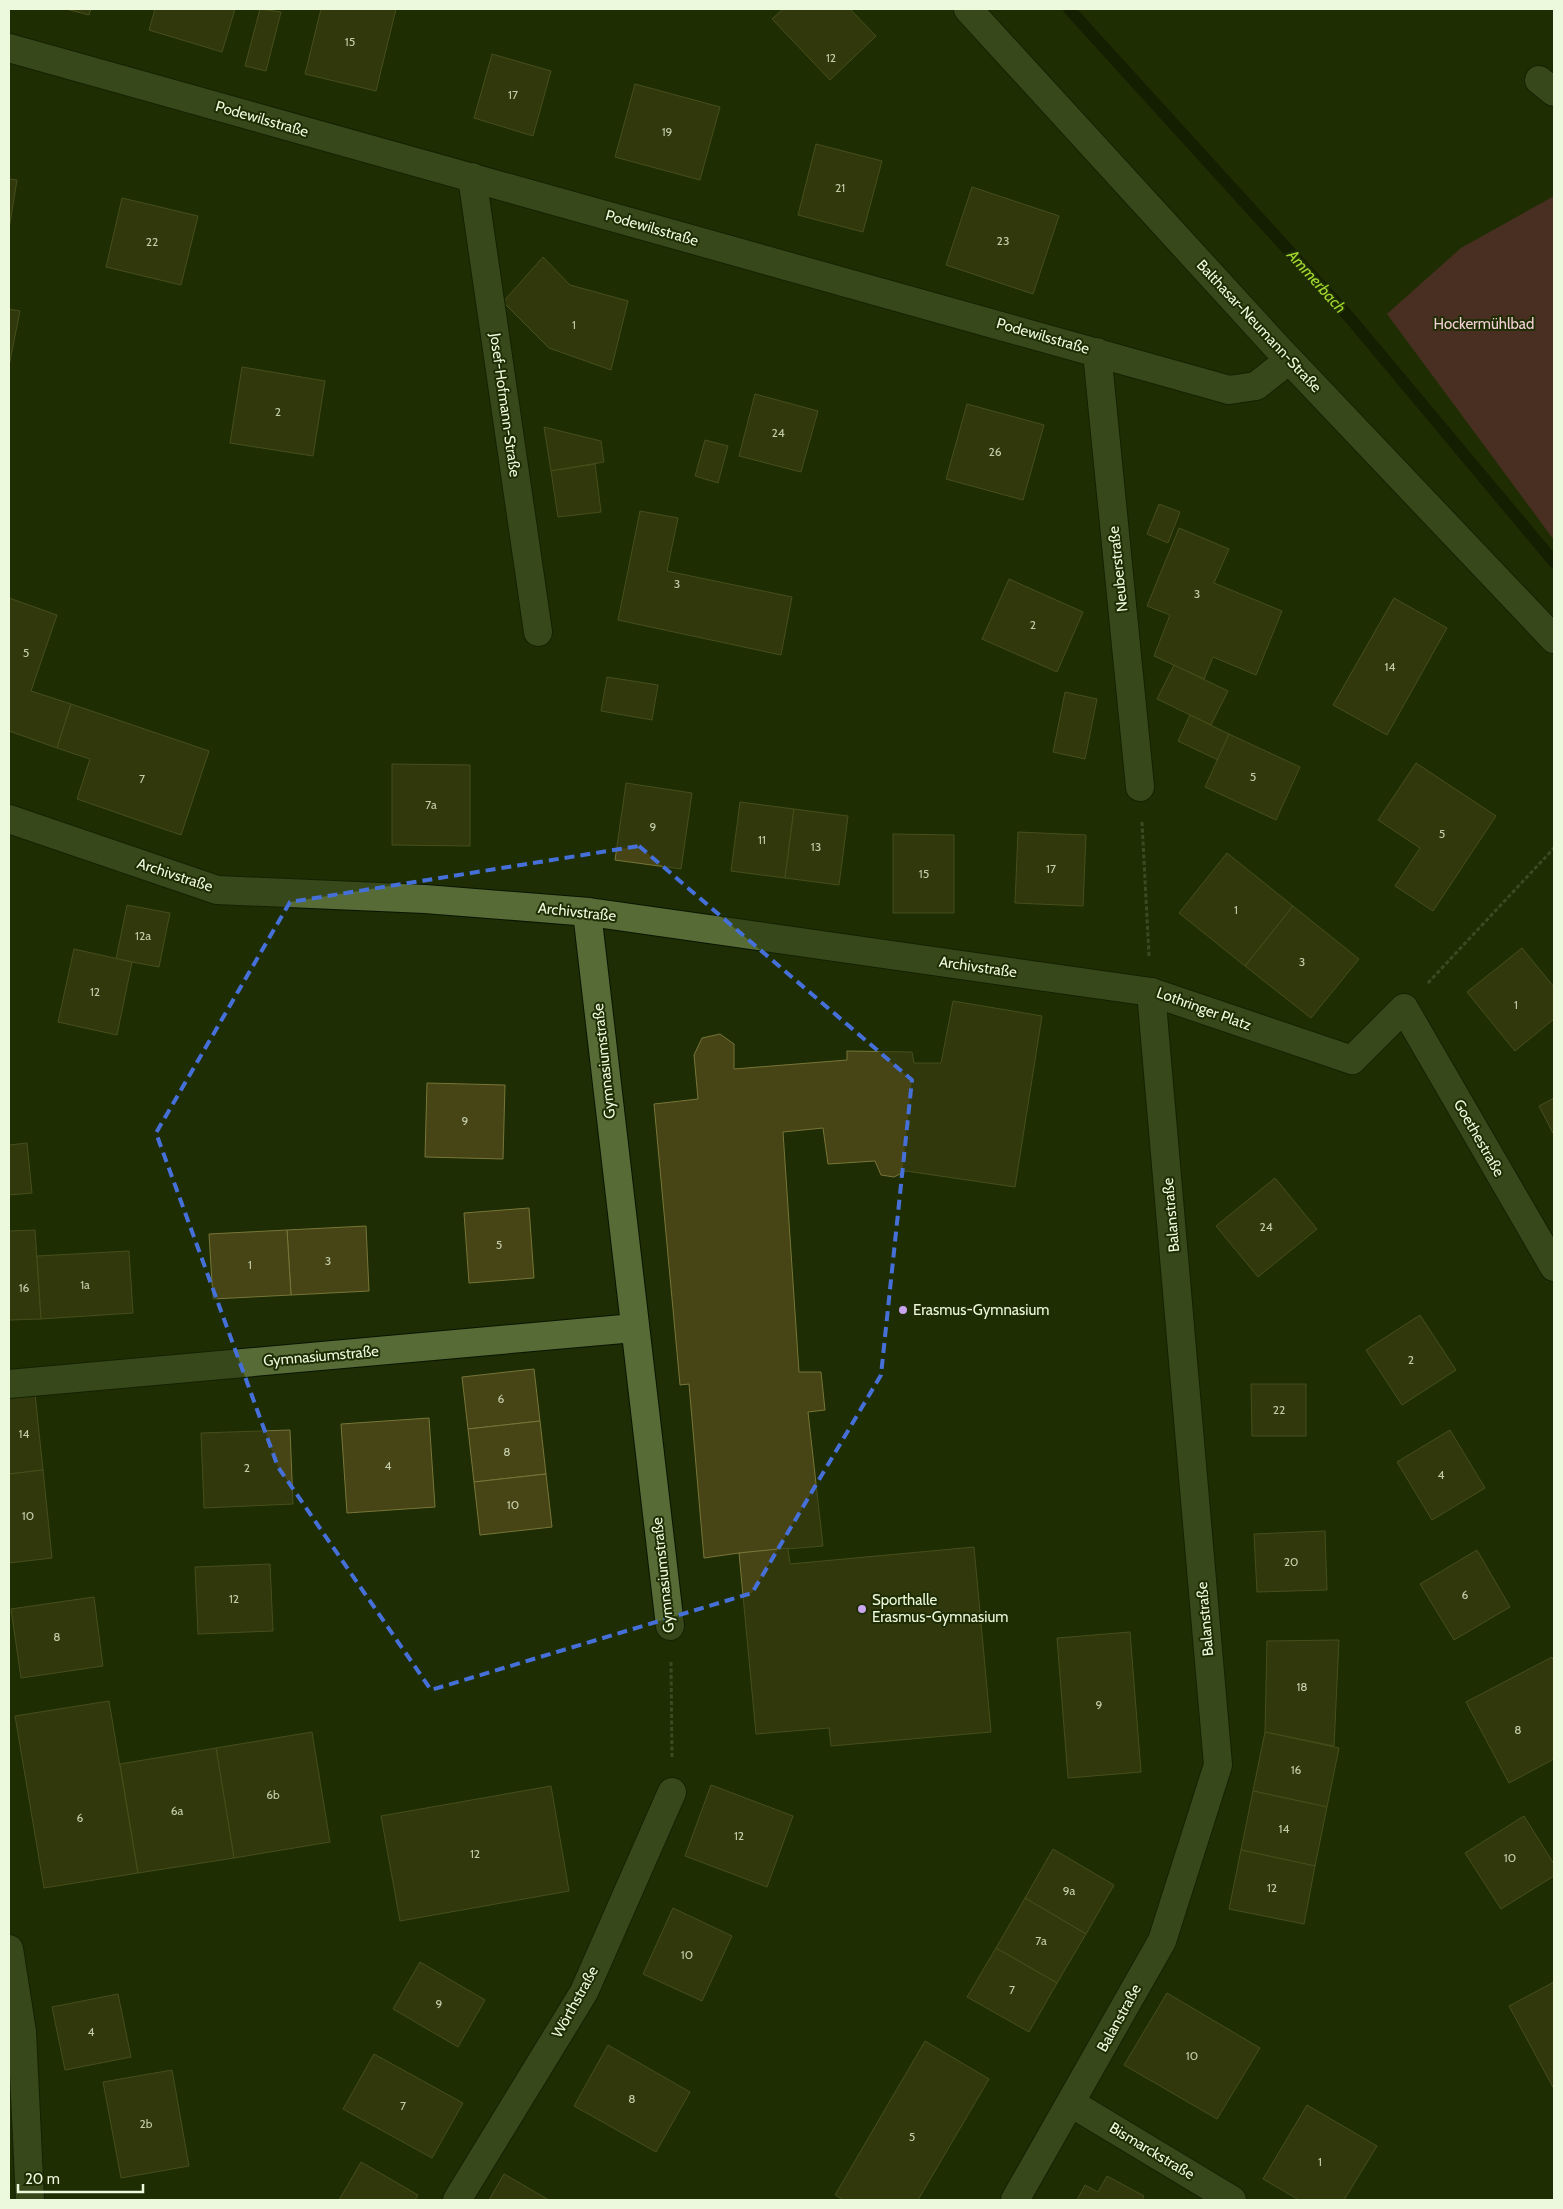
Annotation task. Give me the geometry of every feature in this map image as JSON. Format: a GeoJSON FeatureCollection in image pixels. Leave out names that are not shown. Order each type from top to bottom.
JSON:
{"type":"FeatureCollection","features":[{"type":"Feature","properties":{"kind":"street","name":"Balthasar-Neumann-Straße"},"geometry":{"type":"LineString","coordinates":[[968,9],[1289,360],[1554,639]]}},
{"type":"Feature","properties":{"kind":"street","name":"Podewilsstraße"},"geometry":{"type":"LineString","coordinates":[[9,48],[1230,390],[1256,386],[1289,360]]}},
{"type":"Feature","properties":{"kind":"street","name":"Josef-Hofmann-Straße"},"geometry":{"type":"LineString","coordinates":[[472,177],[538,632]]}},
{"type":"Feature","properties":{"kind":"street","name":"Neuberstraße"},"geometry":{"type":"LineString","coordinates":[[1097,352],[1140,787]]}},
{"type":"Feature","properties":{"kind":"street","name":"Archivstraße"},"geometry":{"type":"LineString","coordinates":[[9,818],[217,890],[425,899],[587,912],[1151,992]]}},
{"type":"Feature","properties":{"kind":"street","name":"Gymnasiumstraße"},"geometry":{"type":"LineString","coordinates":[[587,912],[670,1626]]}},
{"type":"Feature","properties":{"kind":"street","name":"Lothringer Platz"},"geometry":{"type":"LineString","coordinates":[[1151,992],[1352,1060],[1404,1008]]}},
{"type":"Feature","properties":{"kind":"street","name":"Balanstraße"},"geometry":{"type":"LineString","coordinates":[[1015,2200],[1162,1941],[1218,1765],[1151,992]]}},
{"type":"Feature","properties":{"kind":"street","name":"Goethestraße"},"geometry":{"type":"LineString","coordinates":[[1404,1008],[1554,1267]]}},
{"type":"Feature","properties":{"kind":"street","name":"Gymnasiumstraße"},"geometry":{"type":"LineString","coordinates":[[9,1384],[634,1328]]}},
{"type":"Feature","properties":{"kind":"street","name":"Wörthstraße"},"geometry":{"type":"LineString","coordinates":[[457,2200],[584,1992],[672,1792]]}},
{"type":"Feature","properties":{"kind":"street"},"geometry":{"type":"LineString","coordinates":[[9,1949],[22,2032],[30,2200]]}},
{"type":"Feature","properties":{"kind":"street","name":"Bismarckstraße"},"geometry":{"type":"LineString","coordinates":[[1071,2103],[1232,2200]]}},
{"type":"Feature","properties":{"kind":"path","name":"Lothringer Platz"},"geometry":{"type":"LineString","coordinates":[[1140,787],[1151,992]]}},
{"type":"Feature","properties":{"kind":"path"},"geometry":{"type":"LineString","coordinates":[[1404,1008],[1554,848]]}},
{"type":"Feature","properties":{"kind":"path","name":"Gymnasiumstraße"},"geometry":{"type":"LineString","coordinates":[[670,1626],[672,1792]]}},
{"type":"Feature","properties":{"kind":"highlighted area"},"geometry":{"type":"Polygon","coordinates":[[[639,846],[912,1080],[881,1375],[752,1593],[431,1690],[278,1467],[156,1133],[290,902],[639,846]]]}},
{"type":"Feature","properties":{"kind":"green space","name":"Hockermühlbad"},"geometry":{"type":"Polygon","coordinates":[[[1554,196],[1554,540],[1387,314],[1461,248],[1554,196]]]}},
{"type":"Feature","properties":{"kind":"building"},"geometry":{"type":"Polygon","coordinates":[[[66,9],[91,9],[89,15],[66,9]]]}},
{"type":"Feature","properties":{"kind":"building"},"geometry":{"type":"Polygon","coordinates":[[[155,9],[235,9],[222,52],[149,30],[155,9]]]}},
{"type":"Feature","properties":{"kind":"building"},"geometry":{"type":"Polygon","coordinates":[[[260,9],[281,12],[266,71],[245,66],[260,9]]]}},
{"type":"Feature","properties":{"kind":"building"},"geometry":{"type":"Polygon","coordinates":[[[321,9],[396,9],[376,91],[305,74],[321,9]]]}},
{"type":"Feature","properties":{"kind":"building"},"geometry":{"type":"Polygon","coordinates":[[[783,9],[850,9],[876,36],[830,80],[772,19],[783,9]]]}},
{"type":"Feature","properties":{"kind":"building"},"geometry":{"type":"Polygon","coordinates":[[[492,54],[551,71],[533,136],[474,118],[492,54]]]}},
{"type":"Feature","properties":{"kind":"building"},"geometry":{"type":"Polygon","coordinates":[[[635,84],[720,107],[700,180],[615,157],[635,84]]]}},
{"type":"Feature","properties":{"kind":"building"},"geometry":{"type":"Polygon","coordinates":[[[816,144],[882,161],[863,232],[798,215],[816,144]]]}},
{"type":"Feature","properties":{"kind":"building"},"geometry":{"type":"Polygon","coordinates":[[[9,179],[17,180],[9,229],[9,179]]]}},
{"type":"Feature","properties":{"kind":"building"},"geometry":{"type":"Polygon","coordinates":[[[972,187],[1059,216],[1033,294],[946,265],[972,187]]]}},
{"type":"Feature","properties":{"kind":"building"},"geometry":{"type":"Polygon","coordinates":[[[122,198],[198,216],[181,285],[106,267],[122,198]]]}},
{"type":"Feature","properties":{"kind":"building"},"geometry":{"type":"Polygon","coordinates":[[[543,257],[570,285],[628,301],[611,370],[549,348],[503,302],[543,257]]]}},
{"type":"Feature","properties":{"kind":"building"},"geometry":{"type":"Polygon","coordinates":[[[9,309],[20,311],[9,366],[9,309]]]}},
{"type":"Feature","properties":{"kind":"building"},"geometry":{"type":"Polygon","coordinates":[[[242,367],[325,381],[313,456],[230,443],[242,367]]]}},
{"type":"Feature","properties":{"kind":"building"},"geometry":{"type":"Polygon","coordinates":[[[755,394],[818,411],[801,472],[739,456],[755,394]]]}},
{"type":"Feature","properties":{"kind":"building"},"geometry":{"type":"Polygon","coordinates":[[[967,404],[1044,425],[1023,500],[946,479],[967,404]]]}},
{"type":"Feature","properties":{"kind":"building"},"geometry":{"type":"Polygon","coordinates":[[[544,427],[601,441],[604,462],[551,471],[544,427]]]}},
{"type":"Feature","properties":{"kind":"building"},"geometry":{"type":"Polygon","coordinates":[[[705,440],[728,446],[718,483],[695,476],[705,440]]]}},
{"type":"Feature","properties":{"kind":"building"},"geometry":{"type":"Polygon","coordinates":[[[595,464],[601,512],[558,517],[551,471],[595,464]]]}},
{"type":"Feature","properties":{"kind":"building"},"geometry":{"type":"Polygon","coordinates":[[[1159,504],[1180,512],[1168,543],[1147,534],[1159,504]]]}},
{"type":"Feature","properties":{"kind":"building"},"geometry":{"type":"Polygon","coordinates":[[[640,511],[678,518],[667,571],[792,597],[781,655],[618,620],[640,511]]]}},
{"type":"Feature","properties":{"kind":"building"},"geometry":{"type":"Polygon","coordinates":[[[1179,528],[1229,549],[1214,583],[1282,611],[1256,675],[1213,657],[1204,679],[1154,656],[1170,615],[1147,606],[1179,528]]]}},
{"type":"Feature","properties":{"kind":"building"},"geometry":{"type":"Polygon","coordinates":[[[1009,579],[1083,612],[1057,672],[982,639],[1009,579]]]}},
{"type":"Feature","properties":{"kind":"building"},"geometry":{"type":"Polygon","coordinates":[[[9,598],[57,615],[31,691],[71,704],[57,748],[9,731],[9,598]]]}},
{"type":"Feature","properties":{"kind":"building"},"geometry":{"type":"Polygon","coordinates":[[[1394,598],[1447,628],[1387,735],[1333,705],[1394,598]]]}},
{"type":"Feature","properties":{"kind":"building"},"geometry":{"type":"Polygon","coordinates":[[[1174,665],[1228,691],[1211,725],[1157,699],[1174,665]]]}},
{"type":"Feature","properties":{"kind":"building"},"geometry":{"type":"Polygon","coordinates":[[[607,677],[658,685],[652,720],[601,711],[607,677]]]}},
{"type":"Feature","properties":{"kind":"building"},"geometry":{"type":"Polygon","coordinates":[[[1065,692],[1097,699],[1085,759],[1053,752],[1065,692]]]}},
{"type":"Feature","properties":{"kind":"building"},"geometry":{"type":"Polygon","coordinates":[[[71,704],[209,751],[181,835],[77,799],[90,759],[57,748],[71,704]]]}},
{"type":"Feature","properties":{"kind":"building"},"geometry":{"type":"Polygon","coordinates":[[[1190,715],[1229,734],[1218,760],[1178,741],[1190,715]]]}},
{"type":"Feature","properties":{"kind":"building"},"geometry":{"type":"Polygon","coordinates":[[[1229,734],[1300,767],[1276,820],[1205,787],[1229,734]]]}},
{"type":"Feature","properties":{"kind":"building"},"geometry":{"type":"Polygon","coordinates":[[[1416,763],[1496,816],[1433,911],[1395,886],[1420,848],[1378,820],[1416,763]]]}},
{"type":"Feature","properties":{"kind":"building"},"geometry":{"type":"Polygon","coordinates":[[[392,764],[470,765],[470,846],[392,845],[392,764]]]}},
{"type":"Feature","properties":{"kind":"building"},"geometry":{"type":"Polygon","coordinates":[[[626,783],[692,793],[681,869],[615,860],[626,783]]]}},
{"type":"Feature","properties":{"kind":"building"},"geometry":{"type":"Polygon","coordinates":[[[740,802],[794,809],[785,878],[731,871],[740,802]]]}},
{"type":"Feature","properties":{"kind":"building"},"geometry":{"type":"Polygon","coordinates":[[[794,809],[848,816],[839,885],[785,878],[794,809]]]}},
{"type":"Feature","properties":{"kind":"building"},"geometry":{"type":"Polygon","coordinates":[[[1018,832],[1086,835],[1083,906],[1015,903],[1018,832]]]}},
{"type":"Feature","properties":{"kind":"building"},"geometry":{"type":"Polygon","coordinates":[[[893,834],[954,835],[954,913],[893,913],[893,834]]]}},
{"type":"Feature","properties":{"kind":"building"},"geometry":{"type":"Polygon","coordinates":[[[1227,853],[1293,906],[1245,966],[1179,913],[1227,853]]]}},
{"type":"Feature","properties":{"kind":"building"},"geometry":{"type":"Polygon","coordinates":[[[127,905],[170,913],[159,967],[116,959],[127,905]]]}},
{"type":"Feature","properties":{"kind":"building"},"geometry":{"type":"Polygon","coordinates":[[[1293,906],[1359,959],[1311,1018],[1245,966],[1293,906]]]}},
{"type":"Feature","properties":{"kind":"building"},"geometry":{"type":"Polygon","coordinates":[[[1522,948],[1554,987],[1554,1019],[1515,1051],[1467,992],[1522,948]]]}},
{"type":"Feature","properties":{"kind":"building"},"geometry":{"type":"Polygon","coordinates":[[[74,949],[132,962],[117,1035],[58,1022],[74,949]]]}},
{"type":"Feature","properties":{"kind":"building"},"geometry":{"type":"Polygon","coordinates":[[[953,1001],[1042,1016],[1015,1187],[906,1171],[894,1177],[881,1175],[875,1161],[828,1164],[823,1128],[783,1132],[799,1372],[821,1372],[825,1410],[808,1412],[823,1546],[704,1558],[689,1384],[680,1385],[654,1104],[698,1099],[694,1055],[702,1038],[720,1034],[734,1044],[734,1069],[847,1060],[847,1051],[912,1052],[914,1063],[941,1063],[953,1001]]]}},
{"type":"Feature","properties":{"kind":"building"},"geometry":{"type":"Polygon","coordinates":[[[427,1083],[505,1085],[503,1159],[425,1157],[427,1083]]]}},
{"type":"Feature","properties":{"kind":"building"},"geometry":{"type":"Polygon","coordinates":[[[1554,1098],[1554,1135],[1539,1106],[1554,1098]]]}},
{"type":"Feature","properties":{"kind":"building"},"geometry":{"type":"Polygon","coordinates":[[[27,1143],[32,1193],[9,1195],[9,1145],[27,1143]]]}},
{"type":"Feature","properties":{"kind":"building"},"geometry":{"type":"Polygon","coordinates":[[[1275,1178],[1317,1229],[1258,1277],[1216,1226],[1275,1178]]]}},
{"type":"Feature","properties":{"kind":"building"},"geometry":{"type":"Polygon","coordinates":[[[529,1208],[534,1278],[469,1283],[464,1213],[529,1208]]]}},
{"type":"Feature","properties":{"kind":"building"},"geometry":{"type":"Polygon","coordinates":[[[366,1226],[369,1291],[291,1295],[287,1230],[366,1226]]]}},
{"type":"Feature","properties":{"kind":"building"},"geometry":{"type":"Polygon","coordinates":[[[35,1230],[41,1319],[9,1320],[9,1231],[35,1230]]]}},
{"type":"Feature","properties":{"kind":"building"},"geometry":{"type":"Polygon","coordinates":[[[287,1230],[291,1295],[213,1299],[209,1234],[287,1230]]]}},
{"type":"Feature","properties":{"kind":"building"},"geometry":{"type":"Polygon","coordinates":[[[129,1251],[133,1313],[41,1319],[37,1256],[129,1251]]]}},
{"type":"Feature","properties":{"kind":"building"},"geometry":{"type":"Polygon","coordinates":[[[1420,1315],[1456,1370],[1402,1405],[1366,1350],[1420,1315]]]}},
{"type":"Feature","properties":{"kind":"building"},"geometry":{"type":"Polygon","coordinates":[[[534,1369],[540,1421],[468,1429],[462,1377],[534,1369]]]}},
{"type":"Feature","properties":{"kind":"building"},"geometry":{"type":"Polygon","coordinates":[[[1251,1384],[1306,1384],[1306,1436],[1252,1436],[1251,1384]]]}},
{"type":"Feature","properties":{"kind":"building"},"geometry":{"type":"Polygon","coordinates":[[[35,1394],[43,1470],[9,1474],[9,1397],[35,1394]]]}},
{"type":"Feature","properties":{"kind":"building"},"geometry":{"type":"Polygon","coordinates":[[[429,1418],[435,1507],[347,1513],[341,1424],[429,1418]]]}},
{"type":"Feature","properties":{"kind":"building"},"geometry":{"type":"Polygon","coordinates":[[[540,1421],[546,1474],[474,1482],[468,1429],[540,1421]]]}},
{"type":"Feature","properties":{"kind":"building"},"geometry":{"type":"Polygon","coordinates":[[[290,1430],[293,1504],[204,1508],[201,1433],[290,1430]]]}},
{"type":"Feature","properties":{"kind":"building"},"geometry":{"type":"Polygon","coordinates":[[[1450,1430],[1485,1488],[1432,1520],[1397,1462],[1450,1430]]]}},
{"type":"Feature","properties":{"kind":"building"},"geometry":{"type":"Polygon","coordinates":[[[43,1470],[52,1558],[9,1563],[9,1474],[43,1470]]]}},
{"type":"Feature","properties":{"kind":"building"},"geometry":{"type":"Polygon","coordinates":[[[546,1474],[552,1527],[480,1535],[474,1482],[546,1474]]]}},
{"type":"Feature","properties":{"kind":"building"},"geometry":{"type":"Polygon","coordinates":[[[1325,1531],[1327,1590],[1257,1592],[1254,1534],[1325,1531]]]}},
{"type":"Feature","properties":{"kind":"building","name":"Sporthalle Erasmus-Gymnasium"},"geometry":{"type":"Polygon","coordinates":[[[974,1547],[991,1732],[831,1746],[829,1728],[756,1734],[739,1553],[788,1548],[790,1564],[974,1547]]]}},
{"type":"Feature","properties":{"kind":"building"},"geometry":{"type":"Polygon","coordinates":[[[1477,1550],[1510,1607],[1454,1640],[1420,1584],[1477,1550]]]}},
{"type":"Feature","properties":{"kind":"building"},"geometry":{"type":"Polygon","coordinates":[[[270,1564],[273,1631],[198,1634],[195,1567],[270,1564]]]}},
{"type":"Feature","properties":{"kind":"building"},"geometry":{"type":"Polygon","coordinates":[[[94,1597],[103,1666],[21,1678],[11,1609],[94,1597]]]}},
{"type":"Feature","properties":{"kind":"building"},"geometry":{"type":"Polygon","coordinates":[[[1130,1632],[1141,1772],[1068,1778],[1057,1638],[1130,1632]]]}},
{"type":"Feature","properties":{"kind":"building"},"geometry":{"type":"Polygon","coordinates":[[[1339,1640],[1334,1746],[1265,1732],[1267,1641],[1339,1640]]]}},
{"type":"Feature","properties":{"kind":"building"},"geometry":{"type":"Polygon","coordinates":[[[1552,1657],[1554,1662],[1554,1759],[1509,1783],[1466,1702],[1552,1657]]]}},
{"type":"Feature","properties":{"kind":"building"},"geometry":{"type":"Polygon","coordinates":[[[109,1701],[138,1873],[44,1888],[15,1716],[109,1701]]]}},
{"type":"Feature","properties":{"kind":"building"},"geometry":{"type":"Polygon","coordinates":[[[312,1732],[330,1842],[234,1858],[216,1748],[312,1732]]]}},
{"type":"Feature","properties":{"kind":"building"},"geometry":{"type":"Polygon","coordinates":[[[1265,1732],[1339,1748],[1327,1807],[1253,1791],[1265,1732]]]}},
{"type":"Feature","properties":{"kind":"building"},"geometry":{"type":"Polygon","coordinates":[[[216,1748],[234,1858],[138,1873],[120,1764],[216,1748]]]}},
{"type":"Feature","properties":{"kind":"building"},"geometry":{"type":"Polygon","coordinates":[[[711,1785],[793,1816],[767,1887],[685,1856],[711,1785]]]}},
{"type":"Feature","properties":{"kind":"building"},"geometry":{"type":"Polygon","coordinates":[[[551,1786],[569,1891],[400,1921],[381,1816],[551,1786]]]}},
{"type":"Feature","properties":{"kind":"building"},"geometry":{"type":"Polygon","coordinates":[[[1253,1791],[1327,1807],[1315,1866],[1241,1850],[1253,1791]]]}},
{"type":"Feature","properties":{"kind":"building"},"geometry":{"type":"Polygon","coordinates":[[[1524,1816],[1554,1864],[1554,1876],[1501,1909],[1465,1853],[1524,1816]]]}},
{"type":"Feature","properties":{"kind":"building"},"geometry":{"type":"Polygon","coordinates":[[[1053,1849],[1114,1885],[1086,1934],[1025,1898],[1053,1849]]]}},
{"type":"Feature","properties":{"kind":"building"},"geometry":{"type":"Polygon","coordinates":[[[1241,1850],[1315,1866],[1304,1924],[1229,1909],[1241,1850]]]}},
{"type":"Feature","properties":{"kind":"building"},"geometry":{"type":"Polygon","coordinates":[[[1025,1898],[1086,1934],[1057,1983],[996,1948],[1025,1898]]]}},
{"type":"Feature","properties":{"kind":"building"},"geometry":{"type":"Polygon","coordinates":[[[673,1908],[732,1936],[702,2001],[643,1974],[673,1908]]]}},
{"type":"Feature","properties":{"kind":"building"},"geometry":{"type":"Polygon","coordinates":[[[996,1948],[1057,1983],[1029,2032],[967,1997],[996,1948]]]}},
{"type":"Feature","properties":{"kind":"building"},"geometry":{"type":"Polygon","coordinates":[[[420,1962],[485,2000],[458,2047],[393,2009],[420,1962]]]}},
{"type":"Feature","properties":{"kind":"building"},"geometry":{"type":"Polygon","coordinates":[[[1554,1982],[1554,2089],[1509,2006],[1554,1982]]]}},
{"type":"Feature","properties":{"kind":"building"},"geometry":{"type":"Polygon","coordinates":[[[1167,1993],[1260,2048],[1217,2119],[1124,2065],[1167,1993]]]}},
{"type":"Feature","properties":{"kind":"building"},"geometry":{"type":"Polygon","coordinates":[[[118,1994],[131,2057],[65,2070],[52,2007],[118,1994]]]}},
{"type":"Feature","properties":{"kind":"building"},"geometry":{"type":"Polygon","coordinates":[[[925,2041],[989,2079],[918,2200],[844,2200],[835,2195],[925,2041]]]}},
{"type":"Feature","properties":{"kind":"building"},"geometry":{"type":"Polygon","coordinates":[[[608,2045],[690,2092],[656,2152],[574,2106],[608,2045]]]}},
{"type":"Feature","properties":{"kind":"building"},"geometry":{"type":"Polygon","coordinates":[[[374,2054],[463,2103],[432,2158],[343,2109],[374,2054]]]}},
{"type":"Feature","properties":{"kind":"building"},"geometry":{"type":"Polygon","coordinates":[[[172,2070],[189,2166],[121,2178],[103,2082],[172,2070]]]}},
{"type":"Feature","properties":{"kind":"building"},"geometry":{"type":"Polygon","coordinates":[[[1307,2105],[1377,2146],[1344,2200],[1299,2200],[1263,2179],[1307,2105]]]}},
{"type":"Feature","properties":{"kind":"building"},"geometry":{"type":"Polygon","coordinates":[[[361,2162],[418,2195],[415,2200],[339,2200],[361,2162]]]}},
{"type":"Feature","properties":{"kind":"building"},"geometry":{"type":"Polygon","coordinates":[[[504,2174],[549,2200],[489,2200],[504,2174]]]}},
{"type":"Feature","properties":{"kind":"building"},"geometry":{"type":"Polygon","coordinates":[[[1107,2176],[1144,2196],[1142,2200],[1077,2200],[1085,2185],[1098,2192],[1107,2176]]]}},
{"type":"Feature","properties":{"kind":"waterway","name":"Ammerbach"},"geometry":{"type":"LineString","coordinates":[[1069,9],[1350,318],[1554,562]]}},
{"type":"Feature","properties":{"kind":"place","name":"Erasmus-Gymnasium"},"geometry":{"type":"Point","coordinates":[903,1310]}},
{"type":"Feature","properties":{"kind":"place","name":"Sporthalle Erasmus-Gymnasium"},"geometry":{"type":"Point","coordinates":[862,1609]}}]}
